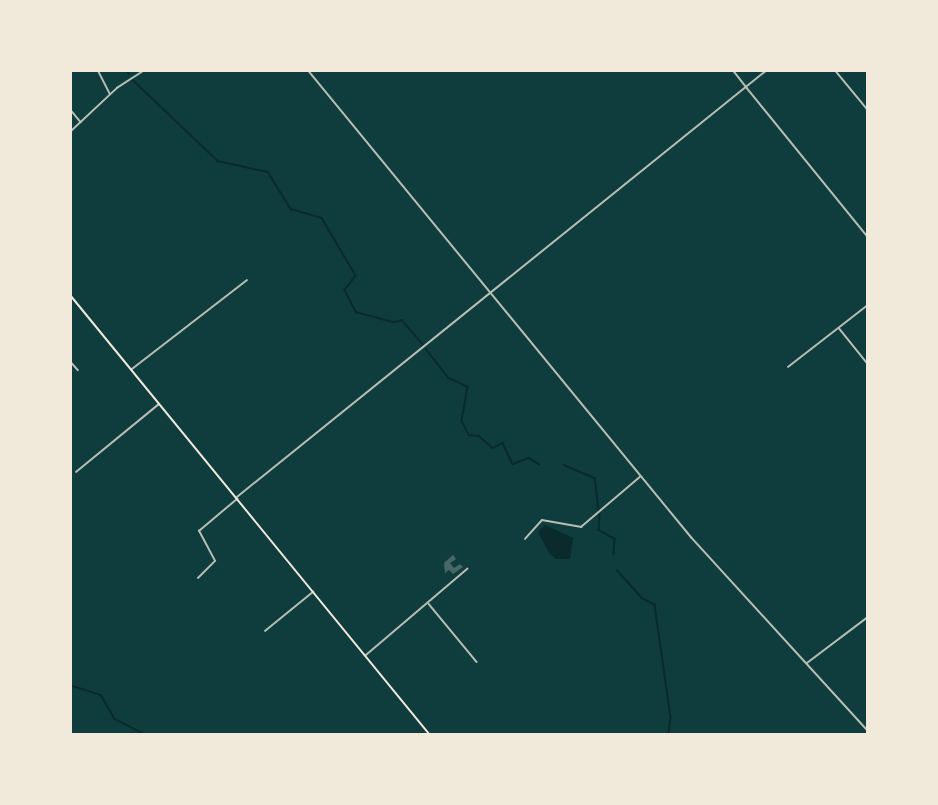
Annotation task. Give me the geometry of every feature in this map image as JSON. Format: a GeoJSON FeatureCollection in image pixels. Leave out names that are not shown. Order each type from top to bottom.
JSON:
{"type":"FeatureCollection","features":[{"type":"Feature","properties":{"kind":"main road"},"geometry":{"type":"LineString","coordinates":[[70,295],[429,735]]}},
{"type":"Feature","properties":{"kind":"street"},"geometry":{"type":"LineString","coordinates":[[98,70],[110,95]]}},
{"type":"Feature","properties":{"kind":"street"},"geometry":{"type":"LineString","coordinates":[[70,132],[110,95],[145,70],[154,70]]}},
{"type":"Feature","properties":{"kind":"street"},"geometry":{"type":"LineString","coordinates":[[308,70],[641,476],[867,731]]}},
{"type":"Feature","properties":{"kind":"street"},"geometry":{"type":"LineString","coordinates":[[733,70],[867,237]]}},
{"type":"Feature","properties":{"kind":"street"},"geometry":{"type":"LineString","coordinates":[[198,578],[215,561],[200,537],[201,528],[767,70]]}},
{"type":"Feature","properties":{"kind":"street"},"geometry":{"type":"LineString","coordinates":[[835,70],[867,110]]}},
{"type":"Feature","properties":{"kind":"street"},"geometry":{"type":"LineString","coordinates":[[70,110],[81,122]]}},
{"type":"Feature","properties":{"kind":"street"},"geometry":{"type":"LineString","coordinates":[[132,370],[246,280]]}},
{"type":"Feature","properties":{"kind":"street"},"geometry":{"type":"LineString","coordinates":[[788,367],[867,305]]}},
{"type":"Feature","properties":{"kind":"street"},"geometry":{"type":"LineString","coordinates":[[839,327],[867,364]]}},
{"type":"Feature","properties":{"kind":"street"},"geometry":{"type":"LineString","coordinates":[[70,360],[78,370]]}},
{"type":"Feature","properties":{"kind":"street"},"geometry":{"type":"LineString","coordinates":[[76,472],[159,404]]}},
{"type":"Feature","properties":{"kind":"street"},"geometry":{"type":"LineString","coordinates":[[525,538],[542,520],[581,527],[641,476]]}},
{"type":"Feature","properties":{"kind":"street"},"geometry":{"type":"LineString","coordinates":[[365,656],[467,569]]}},
{"type":"Feature","properties":{"kind":"street"},"geometry":{"type":"LineString","coordinates":[[265,631],[313,592]]}},
{"type":"Feature","properties":{"kind":"street"},"geometry":{"type":"LineString","coordinates":[[428,603],[477,662]]}},
{"type":"Feature","properties":{"kind":"street"},"geometry":{"type":"LineString","coordinates":[[807,664],[867,617]]}},
{"type":"Feature","properties":{"kind":"water"},"geometry":{"type":"Polygon","coordinates":[[[545,525],[573,538],[570,559],[556,559],[549,553],[538,532],[545,525]]]}},
{"type":"Feature","properties":{"kind":"building"},"geometry":{"type":"Polygon","coordinates":[[[453,555],[456,559],[450,563],[454,568],[460,564],[463,567],[453,574],[449,570],[445,573],[444,563],[453,555]]]}},
{"type":"Feature","properties":{"kind":"waterway"},"geometry":{"type":"LineString","coordinates":[[127,70],[129,74]]}},
{"type":"Feature","properties":{"kind":"waterway"},"geometry":{"type":"LineString","coordinates":[[133,80],[218,161],[268,172],[291,209],[322,218],[356,276],[345,290],[356,312],[394,322],[402,320],[423,344]]}},
{"type":"Feature","properties":{"kind":"waterway"},"geometry":{"type":"LineString","coordinates":[[426,349],[449,378],[468,387],[462,421],[469,435],[479,436],[493,448],[503,443],[513,464],[529,458],[539,464]]}},
{"type":"Feature","properties":{"kind":"waterway"},"geometry":{"type":"LineString","coordinates":[[564,465],[595,478],[599,510]]}},
{"type":"Feature","properties":{"kind":"waterway"},"geometry":{"type":"LineString","coordinates":[[600,513],[599,530],[615,539],[614,554]]}},
{"type":"Feature","properties":{"kind":"waterway"},"geometry":{"type":"LineString","coordinates":[[617,570],[642,598],[655,605],[671,717],[669,734]]}},
{"type":"Feature","properties":{"kind":"waterway"},"geometry":{"type":"LineString","coordinates":[[70,685],[101,695],[115,719],[145,734]]}}]}
